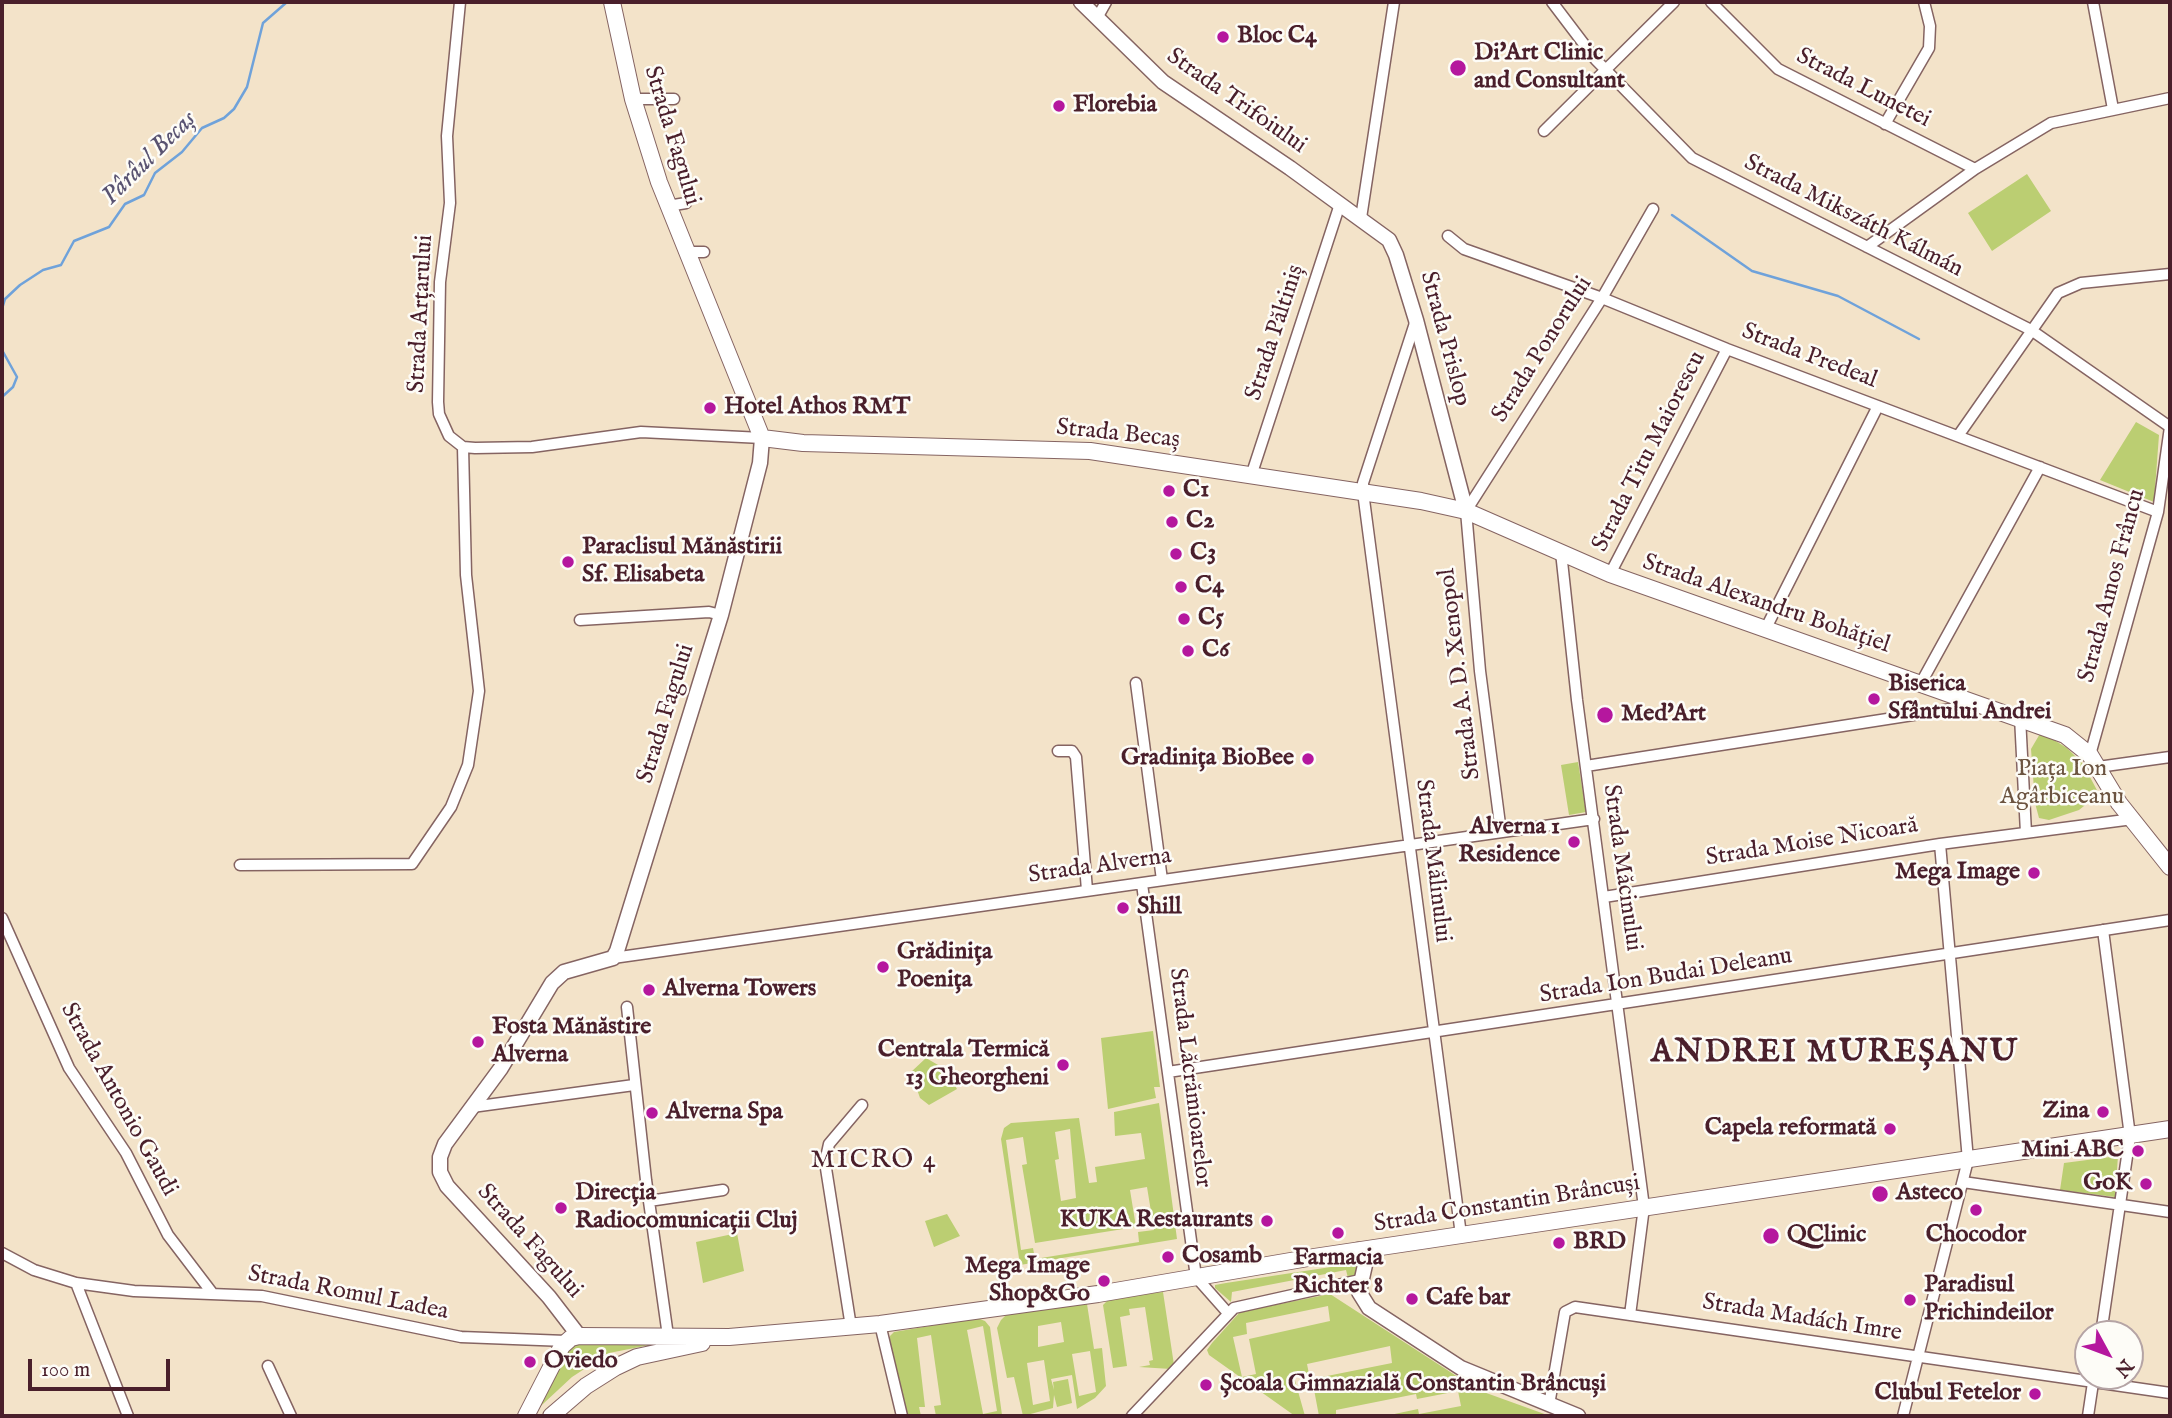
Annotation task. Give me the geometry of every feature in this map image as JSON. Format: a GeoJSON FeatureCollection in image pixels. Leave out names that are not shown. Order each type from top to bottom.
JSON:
{"type":"FeatureCollection","features":[{"type":"Feature","properties":{"kind":"main road","name":"Strada Fagului"},"geometry":{"type":"LineString","coordinates":[[612,2],[632,99],[668,206],[761,438]]}},
{"type":"Feature","properties":{"kind":"main road","name":"Strada Becaș"},"geometry":{"type":"LineString","coordinates":[[761,438],[803,443],[1090,451],[1363,492],[1466,511]]}},
{"type":"Feature","properties":{"kind":"main road","name":"Strada Alexandru Bohățiel"},"geometry":{"type":"LineString","coordinates":[[1466,511],[1610,574],[2065,735],[2094,761]]}},
{"type":"Feature","properties":{"kind":"main road"},"geometry":{"type":"LineString","coordinates":[[2094,761],[2110,790],[2170,867]]}},
{"type":"Feature","properties":{"kind":"main road","name":"Strada Constantin Brâncuși"},"geometry":{"type":"LineString","coordinates":[[573,1338],[729,1337],[880,1324],[2170,1129]]}},
{"type":"Feature","properties":{"kind":"main road"},"geometry":{"type":"LineString","coordinates":[[551,1416],[586,1386],[637,1357],[729,1337]]}},
{"type":"Feature","properties":{"kind":"main road"},"geometry":{"type":"LineString","coordinates":[[526,1416],[573,1338]]}},
{"type":"Feature","properties":{"kind":"street","name":"Strada Arțarului"},"geometry":{"type":"LineString","coordinates":[[460,2],[447,136],[450,203],[440,282],[438,402],[443,426],[449,436],[463,447]]}},
{"type":"Feature","properties":{"kind":"street","name":"Strada Trifoiului"},"geometry":{"type":"LineString","coordinates":[[1081,2],[1170,88],[1340,204]]}},
{"type":"Feature","properties":{"kind":"street"},"geometry":{"type":"LineString","coordinates":[[1097,18],[1106,2]]}},
{"type":"Feature","properties":{"kind":"street"},"geometry":{"type":"LineString","coordinates":[[1361,218],[1394,2]]}},
{"type":"Feature","properties":{"kind":"street","name":"Strada Mikszáth Kálmán"},"geometry":{"type":"LineString","coordinates":[[1552,2],[1577,37],[1606,70],[1692,158],[2031,330],[2170,427]]}},
{"type":"Feature","properties":{"kind":"street"},"geometry":{"type":"LineString","coordinates":[[1544,131],[1674,2]]}},
{"type":"Feature","properties":{"kind":"street","name":"Strada Lunetei"},"geometry":{"type":"LineString","coordinates":[[1711,2],[1778,69],[1975,169]]}},
{"type":"Feature","properties":{"kind":"street"},"geometry":{"type":"LineString","coordinates":[[1885,124],[1929,48],[1930,26],[1924,2]]}},
{"type":"Feature","properties":{"kind":"street"},"geometry":{"type":"LineString","coordinates":[[2093,2],[2113,109]]}},
{"type":"Feature","properties":{"kind":"street"},"geometry":{"type":"LineString","coordinates":[[1867,247],[1975,169],[2051,122],[2170,98]]}},
{"type":"Feature","properties":{"kind":"street"},"geometry":{"type":"LineString","coordinates":[[632,99],[674,99]]}},
{"type":"Feature","properties":{"kind":"street"},"geometry":{"type":"LineString","coordinates":[[668,206],[686,203]]}},
{"type":"Feature","properties":{"kind":"street","name":"Strada Prislop"},"geometry":{"type":"LineString","coordinates":[[1340,204],[1393,246],[1416,320],[1466,511]]}},
{"type":"Feature","properties":{"kind":"street","name":"Strada Păltiniș"},"geometry":{"type":"LineString","coordinates":[[1251,476],[1340,204]]}},
{"type":"Feature","properties":{"kind":"street","name":"Strada Ponorului"},"geometry":{"type":"LineString","coordinates":[[1466,511],[1602,298],[1653,209]]}},
{"type":"Feature","properties":{"kind":"street","name":"Strada Predeal"},"geometry":{"type":"LineString","coordinates":[[1448,236],[1464,249],[1602,298],[1727,349],[2158,512]]}},
{"type":"Feature","properties":{"kind":"street"},"geometry":{"type":"LineString","coordinates":[[685,253],[705,252]]}},
{"type":"Feature","properties":{"kind":"street"},"geometry":{"type":"LineString","coordinates":[[1958,436],[2050,302],[2067,288],[2081,283],[2170,274]]}},
{"type":"Feature","properties":{"kind":"street"},"geometry":{"type":"LineString","coordinates":[[1363,492],[1363,483],[1416,320]]}},
{"type":"Feature","properties":{"kind":"street","name":"Strada Titu Maiorescu"},"geometry":{"type":"LineString","coordinates":[[1610,574],[1727,349]]}},
{"type":"Feature","properties":{"kind":"street"},"geometry":{"type":"LineString","coordinates":[[1765,630],[1878,406]]}},
{"type":"Feature","properties":{"kind":"street","name":"Strada Amos Frâncu"},"geometry":{"type":"LineString","coordinates":[[2094,761],[2158,512],[2170,427]]}},
{"type":"Feature","properties":{"kind":"street"},"geometry":{"type":"LineString","coordinates":[[240,865],[412,864],[451,807],[468,765],[479,691],[466,575],[463,447],[532,447],[641,432],[761,438]]}},
{"type":"Feature","properties":{"kind":"street","name":"Strada Fagului"},"geometry":{"type":"LineString","coordinates":[[573,1338],[549,1297],[442,1176],[439,1162],[442,1150],[558,976],[613,958],[617,951],[721,615],[760,463],[761,438]]}},
{"type":"Feature","properties":{"kind":"street"},"geometry":{"type":"LineString","coordinates":[[1921,683],[2039,467]]}},
{"type":"Feature","properties":{"kind":"street","name":"Strada Mălinului"},"geometry":{"type":"LineString","coordinates":[[1363,492],[1461,1235]]}},
{"type":"Feature","properties":{"kind":"street","name":"Strada A. D. Xenopol"},"geometry":{"type":"LineString","coordinates":[[1466,511],[1480,671],[1501,832]]}},
{"type":"Feature","properties":{"kind":"street","name":"Strada Măcinului"},"geometry":{"type":"LineString","coordinates":[[1561,552],[1586,766],[1644,1207],[1630,1315]]}},
{"type":"Feature","properties":{"kind":"street"},"geometry":{"type":"LineString","coordinates":[[580,620],[709,612],[721,615]]}},
{"type":"Feature","properties":{"kind":"street"},"geometry":{"type":"LineString","coordinates":[[1136,683],[1162,880]]}},
{"type":"Feature","properties":{"kind":"street"},"geometry":{"type":"LineString","coordinates":[[1586,766],[1984,705]]}},
{"type":"Feature","properties":{"kind":"street"},"geometry":{"type":"LineString","coordinates":[[2020,718],[2026,833],[2133,819]]}},
{"type":"Feature","properties":{"kind":"street"},"geometry":{"type":"LineString","coordinates":[[1058,751],[1072,751],[1076,757],[1087,890]]}},
{"type":"Feature","properties":{"kind":"street"},"geometry":{"type":"LineString","coordinates":[[2094,761],[2170,757]]}},
{"type":"Feature","properties":{"kind":"street","name":"Strada Alverna"},"geometry":{"type":"LineString","coordinates":[[613,958],[1594,819]]}},
{"type":"Feature","properties":{"kind":"street","name":"Strada Moise Nicoară"},"geometry":{"type":"LineString","coordinates":[[1604,897],[2026,833]]}},
{"type":"Feature","properties":{"kind":"street"},"geometry":{"type":"LineString","coordinates":[[1903,1416],[1968,1160],[1940,844]]}},
{"type":"Feature","properties":{"kind":"street","name":"Strada Lăcrămioarelor"},"geometry":{"type":"LineString","coordinates":[[1142,884],[1196,1277]]}},
{"type":"Feature","properties":{"kind":"street","name":"Strada Antonio Gaudi"},"geometry":{"type":"LineString","coordinates":[[2,918],[69,1068],[126,1153],[168,1235],[213,1294]]}},
{"type":"Feature","properties":{"kind":"street","name":"Strada Ion Budai Deleanu"},"geometry":{"type":"LineString","coordinates":[[1168,1072],[1618,1006],[2170,920]]}},
{"type":"Feature","properties":{"kind":"street"},"geometry":{"type":"LineString","coordinates":[[2103,930],[2130,1136],[2103,1320]]}},
{"type":"Feature","properties":{"kind":"street"},"geometry":{"type":"LineString","coordinates":[[627,1007],[634,1086],[668,1336]]}},
{"type":"Feature","properties":{"kind":"street"},"geometry":{"type":"LineString","coordinates":[[472,1107],[634,1086]]}},
{"type":"Feature","properties":{"kind":"street"},"geometry":{"type":"LineString","coordinates":[[851,1327],[825,1162],[829,1144],[862,1105]]}},
{"type":"Feature","properties":{"kind":"street"},"geometry":{"type":"LineString","coordinates":[[1963,1182],[2170,1212]]}},
{"type":"Feature","properties":{"kind":"street"},"geometry":{"type":"LineString","coordinates":[[649,1201],[723,1190]]}},
{"type":"Feature","properties":{"kind":"street"},"geometry":{"type":"LineString","coordinates":[[1132,1416],[1227,1312],[1243,1304],[1360,1280],[1381,1247]]}},
{"type":"Feature","properties":{"kind":"street"},"geometry":{"type":"LineString","coordinates":[[1358,1251],[1365,1258],[1360,1280],[1360,1297],[1366,1305],[1401,1331],[1461,1368],[1578,1416]]}},
{"type":"Feature","properties":{"kind":"street","name":"Strada Romul Ladea"},"geometry":{"type":"LineString","coordinates":[[2,1253],[34,1270],[76,1283],[134,1292],[213,1294],[301,1302],[471,1339],[573,1338]]}},
{"type":"Feature","properties":{"kind":"street"},"geometry":{"type":"LineString","coordinates":[[1196,1277],[1227,1312]]}},
{"type":"Feature","properties":{"kind":"street"},"geometry":{"type":"LineString","coordinates":[[76,1283],[128,1416]]}},
{"type":"Feature","properties":{"kind":"street","name":"Strada Madách Imre"},"geometry":{"type":"LineString","coordinates":[[1549,1405],[1566,1310],[1575,1307],[1917,1358],[2074,1377]]}},
{"type":"Feature","properties":{"kind":"street"},"geometry":{"type":"LineString","coordinates":[[880,1324],[902,1416]]}},
{"type":"Feature","properties":{"kind":"street"},"geometry":{"type":"LineString","coordinates":[[268,1366],[291,1416]]}},
{"type":"Feature","properties":{"kind":"street","name":"Strada Madách Imre"},"geometry":{"type":"LineString","coordinates":[[2144,1388],[2170,1393]]}},
{"type":"Feature","properties":{"kind":"street"},"geometry":{"type":"LineString","coordinates":[[2088,1416],[2092,1390]]}},
{"type":"Feature","properties":{"kind":"green space"},"geometry":{"type":"Polygon","coordinates":[[[2027,174],[2051,211],[1992,251],[1968,213],[2027,174]]]}},
{"type":"Feature","properties":{"kind":"green space"},"geometry":{"type":"Polygon","coordinates":[[[2136,422],[2159,435],[2154,502],[2100,480],[2136,422]]]}},
{"type":"Feature","properties":{"kind":"green space","name":"Piața Ion Agârbiceanu"},"geometry":{"type":"Polygon","coordinates":[[[2041,732],[2067,748],[2083,764],[2099,794],[2079,810],[2049,820],[2039,818],[2035,803],[2031,749],[2041,732]]]}},
{"type":"Feature","properties":{"kind":"green space"},"geometry":{"type":"Polygon","coordinates":[[[1578,762],[1586,812],[1569,815],[1561,765],[1578,762]]]}},
{"type":"Feature","properties":{"kind":"green space"},"geometry":{"type":"Polygon","coordinates":[[[1153,1031],[1160,1087],[1154,1087],[1156,1098],[1108,1109],[1101,1038],[1153,1031]]]}},
{"type":"Feature","properties":{"kind":"green space"},"geometry":{"type":"Polygon","coordinates":[[[926,1058],[945,1069],[957,1089],[929,1105],[920,1098],[911,1072],[926,1058]]]}},
{"type":"Feature","properties":{"kind":"green space"},"geometry":{"type":"Polygon","coordinates":[[[1159,1103],[1177,1239],[1020,1265],[1001,1139],[1004,1128],[1011,1123],[1079,1118],[1089,1183],[1097,1182],[1095,1167],[1145,1159],[1141,1133],[1115,1136],[1114,1112],[1159,1103]],[[1070,1129],[1055,1132],[1059,1159],[1055,1160],[1061,1201],[1076,1198],[1070,1129]],[[1023,1137],[1006,1140],[1021,1250],[1033,1248],[1035,1259],[1139,1242],[1138,1232],[1154,1230],[1147,1187],[1130,1190],[1136,1227],[1035,1243],[1022,1165],[1027,1164],[1023,1137]]]}},
{"type":"Feature","properties":{"kind":"green space"},"geometry":{"type":"Polygon","coordinates":[[[2118,1156],[2115,1197],[2060,1190],[2064,1163],[2118,1156]]]}},
{"type":"Feature","properties":{"kind":"green space"},"geometry":{"type":"Polygon","coordinates":[[[947,1214],[960,1236],[934,1247],[925,1221],[947,1214]]]}},
{"type":"Feature","properties":{"kind":"green space"},"geometry":{"type":"Polygon","coordinates":[[[737,1233],[744,1271],[703,1283],[696,1242],[737,1233]]]}},
{"type":"Feature","properties":{"kind":"green space"},"geometry":{"type":"Polygon","coordinates":[[[1357,1263],[1356,1274],[1348,1278],[1346,1270],[1232,1292],[1231,1302],[1215,1288],[1215,1285],[1226,1283],[1357,1263]]]}},
{"type":"Feature","properties":{"kind":"green space"},"geometry":{"type":"Polygon","coordinates":[[[1163,1292],[1174,1365],[1171,1369],[1139,1367],[1150,1365],[1149,1361],[1153,1360],[1145,1307],[1129,1309],[1130,1315],[1120,1317],[1127,1366],[1113,1368],[1103,1305],[1110,1298],[1163,1292]]]}},
{"type":"Feature","properties":{"kind":"green space"},"geometry":{"type":"Polygon","coordinates":[[[1330,1294],[1478,1390],[1550,1416],[1385,1416],[1418,1409],[1419,1414],[1461,1406],[1458,1391],[1417,1399],[1416,1394],[1336,1410],[1336,1416],[1319,1416],[1312,1379],[1392,1363],[1390,1346],[1307,1364],[1309,1374],[1294,1377],[1305,1416],[1295,1416],[1209,1355],[1207,1350],[1212,1343],[1240,1312],[1330,1294]],[[1328,1306],[1246,1323],[1247,1334],[1233,1337],[1242,1377],[1256,1374],[1249,1339],[1330,1321],[1328,1306]]]}},
{"type":"Feature","properties":{"kind":"green space"},"geometry":{"type":"Polygon","coordinates":[[[1083,1302],[1087,1304],[1094,1349],[1102,1348],[1106,1386],[1095,1398],[1077,1409],[1072,1375],[1051,1379],[1054,1390],[1053,1382],[1068,1379],[1072,1403],[1057,1407],[1054,1395],[1053,1408],[1023,1416],[1014,1377],[1007,1378],[997,1328],[1006,1315],[1083,1302]],[[1061,1322],[1038,1326],[1038,1347],[1064,1342],[1061,1322]],[[1090,1351],[1072,1354],[1079,1396],[1096,1392],[1090,1351]],[[1044,1360],[1027,1363],[1033,1405],[1050,1401],[1044,1360]]]}},
{"type":"Feature","properties":{"kind":"green space"},"geometry":{"type":"Polygon","coordinates":[[[977,1318],[985,1321],[990,1327],[1002,1415],[936,1416],[934,1406],[941,1405],[931,1335],[917,1338],[925,1407],[919,1407],[921,1416],[906,1416],[888,1343],[894,1332],[977,1318]],[[983,1326],[967,1330],[983,1414],[997,1411],[983,1326]]]}},
{"type":"Feature","properties":{"kind":"green space"},"geometry":{"type":"Polygon","coordinates":[[[670,1341],[609,1353],[572,1377],[530,1416],[561,1357],[574,1344],[670,1341]]]}},
{"type":"Feature","properties":{"kind":"waterway","name":"Pârâul Becaș"},"geometry":{"type":"LineString","coordinates":[[2,309],[5,299],[20,285],[43,270],[61,265],[74,241],[109,227],[125,204],[144,195],[155,173],[182,152],[202,128],[224,118],[234,109],[247,87],[263,23],[287,2]]}},
{"type":"Feature","properties":{"kind":"waterway"},"geometry":{"type":"LineString","coordinates":[[1672,215],[1752,271],[1838,296],[1919,339]]}},
{"type":"Feature","properties":{"kind":"waterway","name":"Pârâul Becaș"},"geometry":{"type":"LineString","coordinates":[[2,350],[17,377],[13,387],[2,397]]}},
{"type":"Feature","properties":{"kind":"place","name":"Bloc C4"},"geometry":{"type":"Point","coordinates":[1223,37]}},
{"type":"Feature","properties":{"kind":"place","name":"Di'Art Clinic and Consultant"},"geometry":{"type":"Point","coordinates":[1458,68]}},
{"type":"Feature","properties":{"kind":"place","name":"Florebia"},"geometry":{"type":"Point","coordinates":[1059,106]}},
{"type":"Feature","properties":{"kind":"place","name":"Hotel Athos RMT"},"geometry":{"type":"Point","coordinates":[710,408]}},
{"type":"Feature","properties":{"kind":"place","name":"C1"},"geometry":{"type":"Point","coordinates":[1169,491]}},
{"type":"Feature","properties":{"kind":"place","name":"C2"},"geometry":{"type":"Point","coordinates":[1172,522]}},
{"type":"Feature","properties":{"kind":"place","name":"C3"},"geometry":{"type":"Point","coordinates":[1176,554]}},
{"type":"Feature","properties":{"kind":"place","name":"Paraclisul Mănăstirii Sf. Elisabeta"},"geometry":{"type":"Point","coordinates":[568,562]}},
{"type":"Feature","properties":{"kind":"place","name":"C4"},"geometry":{"type":"Point","coordinates":[1181,587]}},
{"type":"Feature","properties":{"kind":"place","name":"C5"},"geometry":{"type":"Point","coordinates":[1184,619]}},
{"type":"Feature","properties":{"kind":"place","name":"C6"},"geometry":{"type":"Point","coordinates":[1188,651]}},
{"type":"Feature","properties":{"kind":"place","name":"Biserica Sfântului Andrei"},"geometry":{"type":"Point","coordinates":[1874,699]}},
{"type":"Feature","properties":{"kind":"place","name":"Med'Art"},"geometry":{"type":"Point","coordinates":[1605,715]}},
{"type":"Feature","properties":{"kind":"place","name":"Gradinița BioBee"},"geometry":{"type":"Point","coordinates":[1308,759]}},
{"type":"Feature","properties":{"kind":"place","name":"Alverna 1 Residence"},"geometry":{"type":"Point","coordinates":[1574,842]}},
{"type":"Feature","properties":{"kind":"place","name":"Mega Image"},"geometry":{"type":"Point","coordinates":[2034,873]}},
{"type":"Feature","properties":{"kind":"place","name":"Shill"},"geometry":{"type":"Point","coordinates":[1123,908]}},
{"type":"Feature","properties":{"kind":"place","name":"Grădinița Poenița"},"geometry":{"type":"Point","coordinates":[883,967]}},
{"type":"Feature","properties":{"kind":"place","name":"Alverna Towers"},"geometry":{"type":"Point","coordinates":[649,990]}},
{"type":"Feature","properties":{"kind":"place","name":"Fosta Mănăstire Alverna"},"geometry":{"type":"Point","coordinates":[478,1042]}},
{"type":"Feature","properties":{"kind":"place","name":"Centrala Termică 13 Gheorgheni"},"geometry":{"type":"Point","coordinates":[1063,1065]}},
{"type":"Feature","properties":{"kind":"place","name":"Zina"},"geometry":{"type":"Point","coordinates":[2103,1112]}},
{"type":"Feature","properties":{"kind":"place","name":"Alverna Spa"},"geometry":{"type":"Point","coordinates":[652,1113]}},
{"type":"Feature","properties":{"kind":"place","name":"Capela reformată"},"geometry":{"type":"Point","coordinates":[1890,1129]}},
{"type":"Feature","properties":{"kind":"place","name":"Mini ABC"},"geometry":{"type":"Point","coordinates":[2138,1151]}},
{"type":"Feature","properties":{"kind":"place","name":"GoK"},"geometry":{"type":"Point","coordinates":[2146,1184]}},
{"type":"Feature","properties":{"kind":"place","name":"Asteco"},"geometry":{"type":"Point","coordinates":[1880,1194]}},
{"type":"Feature","properties":{"kind":"place","name":"Direcția Radiocomunicații Cluj"},"geometry":{"type":"Point","coordinates":[561,1208]}},
{"type":"Feature","properties":{"kind":"place","name":"Chocodor"},"geometry":{"type":"Point","coordinates":[1976,1210]}},
{"type":"Feature","properties":{"kind":"place","name":"KUKA Restaurants"},"geometry":{"type":"Point","coordinates":[1267,1221]}},
{"type":"Feature","properties":{"kind":"place","name":"Farmacia Richter 8"},"geometry":{"type":"Point","coordinates":[1338,1233]}},
{"type":"Feature","properties":{"kind":"place","name":"QClinic"},"geometry":{"type":"Point","coordinates":[1771,1236]}},
{"type":"Feature","properties":{"kind":"place","name":"BRD"},"geometry":{"type":"Point","coordinates":[1559,1243]}},
{"type":"Feature","properties":{"kind":"place","name":"Cosamb"},"geometry":{"type":"Point","coordinates":[1168,1257]}},
{"type":"Feature","properties":{"kind":"place","name":"Mega Image Shop&Go"},"geometry":{"type":"Point","coordinates":[1104,1281]}},
{"type":"Feature","properties":{"kind":"place","name":"Cafe bar"},"geometry":{"type":"Point","coordinates":[1412,1299]}},
{"type":"Feature","properties":{"kind":"place","name":"Paradisul Prichindeilor"},"geometry":{"type":"Point","coordinates":[1910,1300]}},
{"type":"Feature","properties":{"kind":"place","name":"Oviedo"},"geometry":{"type":"Point","coordinates":[530,1362]}},
{"type":"Feature","properties":{"kind":"place","name":"Școala Gimnazială Constantin Brâncuși"},"geometry":{"type":"Point","coordinates":[1206,1385]}},
{"type":"Feature","properties":{"kind":"place","name":"Clubul Fetelor"},"geometry":{"type":"Point","coordinates":[2035,1394]}},
{"type":"Feature","properties":{"kind":"district","name":"ANDREI MUREȘANU"},"geometry":{"type":"Point","coordinates":[1835,1054]}},
{"type":"Feature","properties":{"kind":"district","name":"MICRO 4"},"geometry":{"type":"Point","coordinates":[874,1162]}}]}
